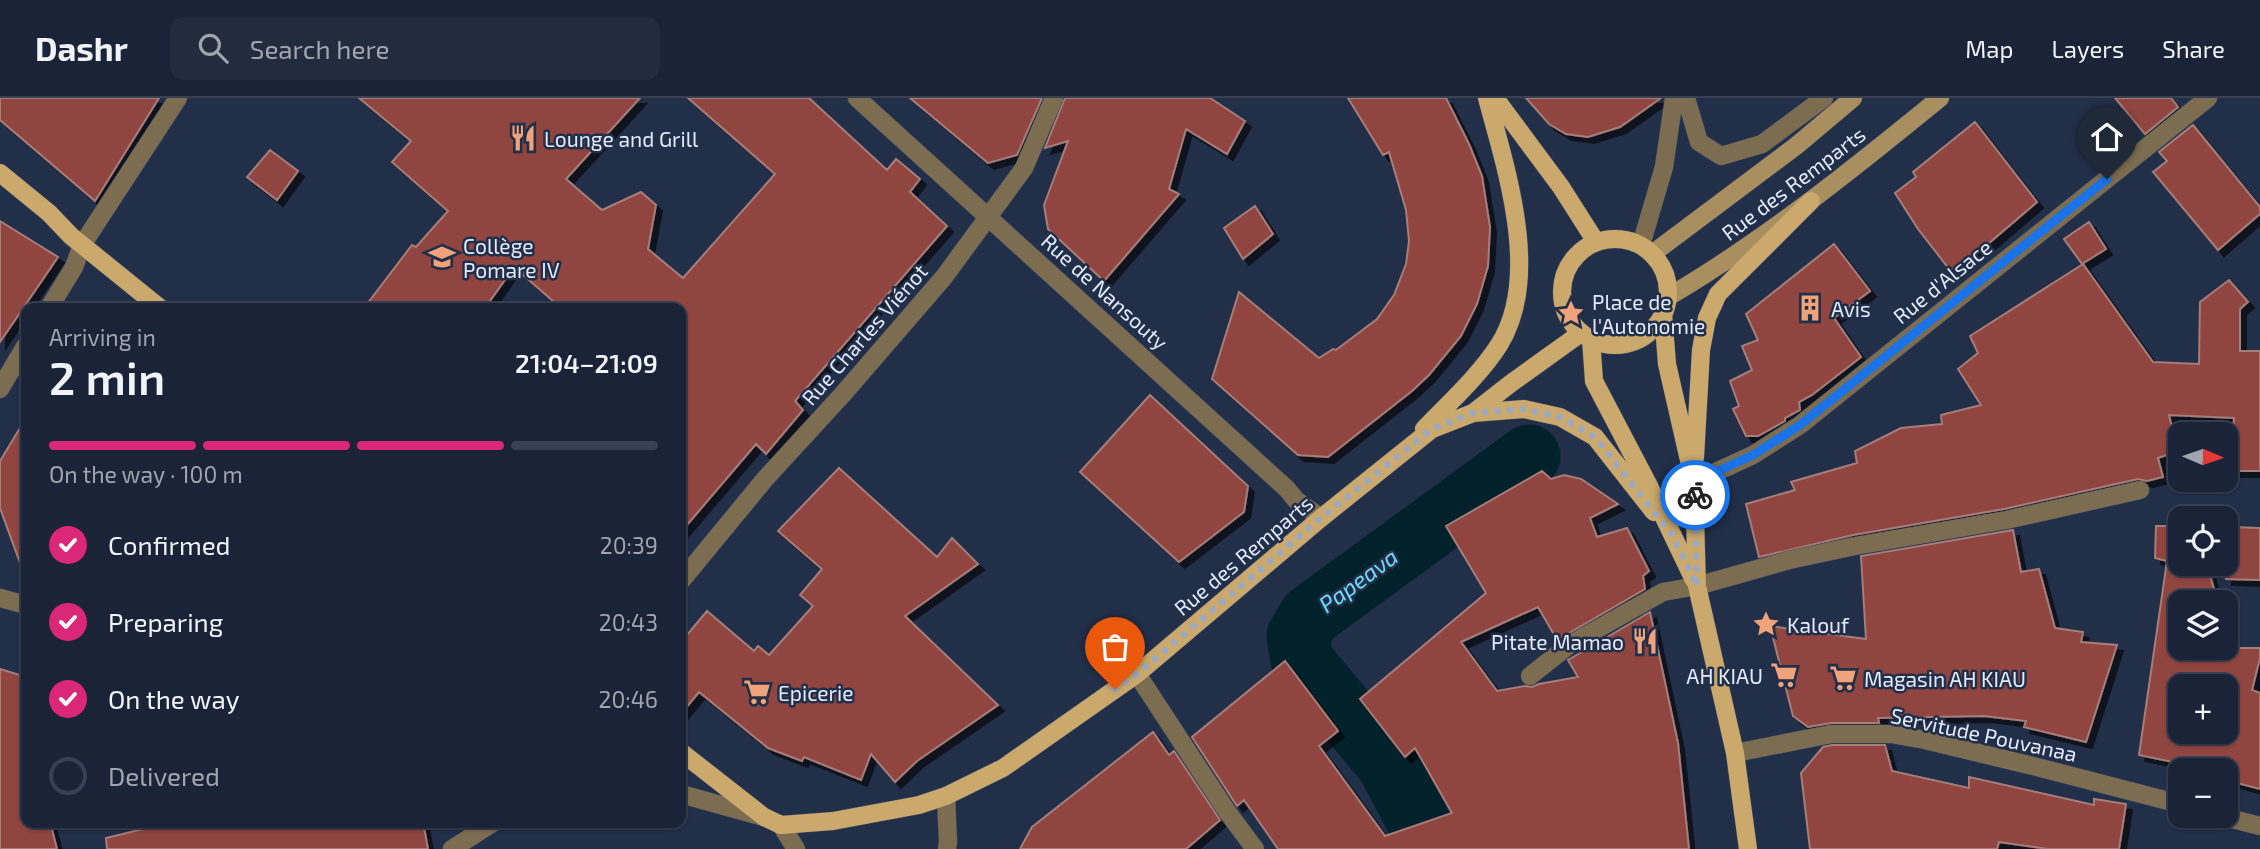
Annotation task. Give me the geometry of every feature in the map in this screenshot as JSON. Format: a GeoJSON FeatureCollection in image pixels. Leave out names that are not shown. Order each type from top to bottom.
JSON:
{"type":"FeatureCollection","features":[{"type":"Feature","properties":{"kind":"main road"},"geometry":{"type":"LineString","coordinates":[[1390,464],[1483,367],[1502,339],[1518,290],[1521,255],[1508,179],[1487,98]]}},
{"type":"Feature","properties":{"kind":"main road"},"geometry":{"type":"LineString","coordinates":[[1495,98],[1561,187],[1596,242]]}},
{"type":"Feature","properties":{"kind":"main road","name":"Rue des Remparts"},"geometry":{"type":"LineString","coordinates":[[1647,249],[1796,146],[1853,98]]}},
{"type":"Feature","properties":{"kind":"main road","name":"Rue des Remparts"},"geometry":{"type":"LineString","coordinates":[[1665,305],[1811,201],[1940,98]]}},
{"type":"Feature","properties":{"kind":"main road"},"geometry":{"type":"LineString","coordinates":[[0,173],[154,303]]}},
{"type":"Feature","properties":{"kind":"main road"},"geometry":{"type":"LineString","coordinates":[[1748,849],[1735,753],[1697,586],[1694,482],[1701,350],[1707,318],[1718,294],[1811,201]]}},
{"type":"Feature","properties":{"kind":"main road"},"geometry":{"type":"LineString","coordinates":[[1665,305],[1656,325],[1646,335],[1619,345],[1605,344],[1586,336],[1569,319],[1563,302],[1562,283],[1568,265],[1580,251],[1596,242],[1618,238],[1647,249],[1661,266],[1667,281],[1667,364],[1694,482]]}},
{"type":"Feature","properties":{"kind":"main road"},"geometry":{"type":"LineString","coordinates":[[1586,336],[1594,380],[1697,586]]}},
{"type":"Feature","properties":{"kind":"main road","name":"Rue des Remparts"},"geometry":{"type":"LineString","coordinates":[[780,825],[833,821],[919,805],[946,796],[1003,768],[1137,674],[1321,518],[1432,429],[1473,413],[1510,384],[1586,336]]}},
{"type":"Feature","properties":{"kind":"main road"},"geometry":{"type":"LineString","coordinates":[[1473,413],[1524,409],[1560,417],[1595,437],[1673,536]]}},
{"type":"Feature","properties":{"kind":"main road"},"geometry":{"type":"LineString","coordinates":[[686,756],[764,817],[780,825]]}},
{"type":"Feature","properties":{"kind":"street"},"geometry":{"type":"LineString","coordinates":[[52,303],[74,267],[82,245],[178,98]]}},
{"type":"Feature","properties":{"kind":"street","name":"Rue de Nansouty"},"geometry":{"type":"LineString","coordinates":[[858,98],[1296,500],[1321,518]]}},
{"type":"Feature","properties":{"kind":"street","name":"Rue Charles Viénot"},"geometry":{"type":"LineString","coordinates":[[686,575],[765,479],[944,277],[1024,167],[1054,98]]}},
{"type":"Feature","properties":{"kind":"street"},"geometry":{"type":"LineString","coordinates":[[1647,249],[1664,167],[1674,98]]}},
{"type":"Feature","properties":{"kind":"street"},"geometry":{"type":"LineString","coordinates":[[1686,98],[1699,142],[1721,156],[1762,144],[1824,98]]}},
{"type":"Feature","properties":{"kind":"street","name":"Rue d'Alsace"},"geometry":{"type":"LineString","coordinates":[[1694,482],[1753,455],[1800,425],[2208,98]]}},
{"type":"Feature","properties":{"kind":"street"},"geometry":{"type":"LineString","coordinates":[[0,389],[21,353]]}},
{"type":"Feature","properties":{"kind":"street"},"geometry":{"type":"LineString","coordinates":[[1530,676],[1569,645],[1663,592],[1697,586],[1855,545],[2006,520],[2140,490]]}},
{"type":"Feature","properties":{"kind":"street"},"geometry":{"type":"LineString","coordinates":[[0,598],[21,604]]}},
{"type":"Feature","properties":{"kind":"street"},"geometry":{"type":"LineString","coordinates":[[1137,674],[1226,810],[1255,849]]}},
{"type":"Feature","properties":{"kind":"street","name":"Servitude Pouvanaa"},"geometry":{"type":"LineString","coordinates":[[1735,753],[1831,734],[1891,734],[2041,768],[2168,801]]}},
{"type":"Feature","properties":{"kind":"street"},"geometry":{"type":"LineString","coordinates":[[946,796],[947,849]]}},
{"type":"Feature","properties":{"kind":"street"},"geometry":{"type":"LineString","coordinates":[[686,797],[764,817]]}},
{"type":"Feature","properties":{"kind":"street"},"geometry":{"type":"LineString","coordinates":[[2238,820],[2260,826]]}},
{"type":"Feature","properties":{"kind":"street"},"geometry":{"type":"LineString","coordinates":[[780,825],[796,849]]}},
{"type":"Feature","properties":{"kind":"street"},"geometry":{"type":"LineString","coordinates":[[453,849],[485,828]]}},
{"type":"Feature","properties":{"kind":"building"},"geometry":{"type":"Polygon","coordinates":[[[0,98],[159,98],[95,201],[0,120],[0,98]]]}},
{"type":"Feature","properties":{"kind":"building"},"geometry":{"type":"Polygon","coordinates":[[[359,98],[640,98],[566,179],[602,210],[641,192],[656,205],[648,249],[683,278],[775,174],[688,98],[809,98],[887,170],[896,159],[920,179],[910,192],[947,226],[795,401],[803,410],[766,454],[756,444],[686,526],[686,303],[555,303],[514,267],[489,303],[368,303],[412,245],[416,247],[448,211],[392,162],[411,141],[359,98]]]}},
{"type":"Feature","properties":{"kind":"building"},"geometry":{"type":"Polygon","coordinates":[[[910,98],[1042,98],[1017,155],[988,163],[910,98]]]}},
{"type":"Feature","properties":{"kind":"building"},"geometry":{"type":"Polygon","coordinates":[[[1065,98],[1210,98],[1245,121],[1227,154],[1186,129],[1169,189],[1179,194],[1104,281],[1048,229],[1044,205],[1068,141],[1045,148],[1065,98]]]}},
{"type":"Feature","properties":{"kind":"building"},"geometry":{"type":"Polygon","coordinates":[[[1348,98],[1446,98],[1482,176],[1490,227],[1488,266],[1477,304],[1461,336],[1429,375],[1328,457],[1298,455],[1212,379],[1239,292],[1319,358],[1333,349],[1336,350],[1377,319],[1394,295],[1406,264],[1409,241],[1406,210],[1389,152],[1383,155],[1348,98]]]}},
{"type":"Feature","properties":{"kind":"building"},"geometry":{"type":"Polygon","coordinates":[[[1526,98],[1661,98],[1620,127],[1588,137],[1566,134],[1549,124],[1526,98]]]}},
{"type":"Feature","properties":{"kind":"building"},"geometry":{"type":"Polygon","coordinates":[[[2115,98],[2171,98],[2178,107],[2145,134],[2115,98]]]}},
{"type":"Feature","properties":{"kind":"building"},"geometry":{"type":"Polygon","coordinates":[[[1975,122],[2037,202],[1953,274],[1918,229],[1895,193],[1916,177],[1913,172],[1975,122]]]}},
{"type":"Feature","properties":{"kind":"building"},"geometry":{"type":"Polygon","coordinates":[[[2193,125],[2260,207],[2260,214],[2218,250],[2153,172],[2167,161],[2159,152],[2193,125]]]}},
{"type":"Feature","properties":{"kind":"building"},"geometry":{"type":"Polygon","coordinates":[[[270,150],[298,171],[277,200],[247,177],[270,150]]]}},
{"type":"Feature","properties":{"kind":"building"},"geometry":{"type":"Polygon","coordinates":[[[1255,206],[1273,234],[1243,259],[1224,228],[1255,206]]]}},
{"type":"Feature","properties":{"kind":"building"},"geometry":{"type":"Polygon","coordinates":[[[0,221],[58,257],[27,303],[21,303],[21,311],[0,342],[0,221]]]}},
{"type":"Feature","properties":{"kind":"building"},"geometry":{"type":"Polygon","coordinates":[[[2089,222],[2106,249],[2082,264],[2064,239],[2089,222]]]}},
{"type":"Feature","properties":{"kind":"building"},"geometry":{"type":"Polygon","coordinates":[[[1834,244],[1870,291],[1834,318],[1861,357],[1799,402],[1800,410],[1785,418],[1785,421],[1758,436],[1746,436],[1733,409],[1739,406],[1730,381],[1752,370],[1742,346],[1758,340],[1746,314],[1834,244]]]}},
{"type":"Feature","properties":{"kind":"building"},"geometry":{"type":"Polygon","coordinates":[[[2083,264],[2153,362],[2199,364],[2200,302],[2229,280],[2248,302],[2240,309],[2240,351],[2260,351],[2260,471],[2238,471],[2238,422],[2234,422],[2234,418],[2169,415],[2168,454],[2158,458],[2163,477],[2147,481],[2138,479],[2004,509],[1853,535],[1759,557],[1746,504],[1795,490],[1791,482],[1857,463],[1855,451],[1901,428],[1942,424],[1941,415],[1981,405],[1958,369],[1978,353],[1970,336],[2083,264]]]}},
{"type":"Feature","properties":{"kind":"building"},"geometry":{"type":"Polygon","coordinates":[[[1150,395],[1248,486],[1244,512],[1179,562],[1080,472],[1150,395]]]}},
{"type":"Feature","properties":{"kind":"building"},"geometry":{"type":"Polygon","coordinates":[[[21,426],[21,566],[0,508],[0,461],[21,426]]]}},
{"type":"Feature","properties":{"kind":"building"},"geometry":{"type":"Polygon","coordinates":[[[839,468],[937,557],[952,538],[978,564],[905,616],[998,705],[917,761],[895,782],[871,754],[861,780],[804,757],[802,761],[768,748],[699,692],[686,708],[686,636],[707,611],[754,651],[758,646],[769,655],[813,606],[800,595],[822,569],[778,531],[839,468]]]}},
{"type":"Feature","properties":{"kind":"building"},"geometry":{"type":"Polygon","coordinates":[[[1542,471],[1551,479],[1564,475],[1581,479],[1618,504],[1590,518],[1597,537],[1627,528],[1649,571],[1643,576],[1645,589],[1557,640],[1538,607],[1461,642],[1497,691],[1532,687],[1578,677],[1568,660],[1650,612],[1678,743],[1689,849],[1278,849],[1244,800],[1237,806],[1192,737],[1285,661],[1338,731],[1319,746],[1385,836],[1452,813],[1415,748],[1405,757],[1360,699],[1486,593],[1446,526],[1542,471]]]}},
{"type":"Feature","properties":{"kind":"building"},"geometry":{"type":"Polygon","coordinates":[[[2156,526],[2168,526],[2168,576],[2210,576],[2214,590],[2168,590],[2168,660],[2238,660],[2238,648],[2260,648],[2252,690],[2260,693],[2260,789],[2238,783],[2238,758],[2168,758],[2168,761],[2139,755],[2167,561],[2155,558],[2156,526]]]}},
{"type":"Feature","properties":{"kind":"building"},"geometry":{"type":"Polygon","coordinates":[[[2238,527],[2260,528],[2260,580],[2226,579],[2226,576],[2238,576],[2238,527]]]}},
{"type":"Feature","properties":{"kind":"building"},"geometry":{"type":"Polygon","coordinates":[[[2013,530],[2021,572],[2039,569],[2055,628],[2083,632],[2081,642],[2117,645],[2086,742],[2024,727],[2026,721],[1984,716],[1878,718],[1879,723],[1831,723],[1808,727],[1793,716],[1770,626],[1866,639],[1861,556],[2013,530]]]}},
{"type":"Feature","properties":{"kind":"building"},"geometry":{"type":"Polygon","coordinates":[[[0,669],[21,675],[21,828],[52,828],[57,849],[0,849],[0,669]]]}},
{"type":"Feature","properties":{"kind":"building"},"geometry":{"type":"Polygon","coordinates":[[[1153,732],[1169,755],[1174,751],[1220,820],[1186,849],[1020,849],[1032,827],[1153,732]]]}},
{"type":"Feature","properties":{"kind":"building"},"geometry":{"type":"Polygon","coordinates":[[[1885,745],[1892,771],[1969,788],[1969,777],[2094,805],[2094,799],[2126,804],[2119,849],[2048,849],[1999,842],[1997,849],[1810,849],[1801,773],[1823,747],[1885,745]]]}},
{"type":"Feature","properties":{"kind":"building"},"geometry":{"type":"Polygon","coordinates":[[[147,828],[424,828],[428,849],[107,849],[106,838],[147,828]]]}},
{"type":"Feature","properties":{"kind":"waterway","name":"Papeava"},"geometry":{"type":"LineString","coordinates":[[1429,849],[1420,825],[1388,764],[1302,661],[1298,636],[1310,616],[1529,456]]}},
{"type":"Feature","properties":{"kind":"way so far"},"geometry":{"type":"LineString","coordinates":[[1115,689],[1137,674],[1321,518],[1432,429],[1473,413],[1524,409],[1560,417],[1595,437],[1673,536],[1697,586],[1695,495]]}},
{"type":"Feature","properties":{"kind":"place","name":"Lounge and Grill"},"geometry":{"type":"Point","coordinates":[523,138]}},
{"type":"Feature","properties":{"kind":"place","name":"Collège Pomare IV"},"geometry":{"type":"Point","coordinates":[442,257]}},
{"type":"Feature","properties":{"kind":"place","name":"Avis"},"geometry":{"type":"Point","coordinates":[1810,308]}},
{"type":"Feature","properties":{"kind":"place","name":"Place de l'Autonomie"},"geometry":{"type":"Point","coordinates":[1571,313]}},
{"type":"Feature","properties":{"kind":"place","name":"Kalouf"},"geometry":{"type":"Point","coordinates":[1766,624]}},
{"type":"Feature","properties":{"kind":"place","name":"Pitate Mamao"},"geometry":{"type":"Point","coordinates":[1645,641]}},
{"type":"Feature","properties":{"kind":"place","name":"AH KIAU"},"geometry":{"type":"Point","coordinates":[1784,675]}},
{"type":"Feature","properties":{"kind":"place","name":"Magasin AH KIAU"},"geometry":{"type":"Point","coordinates":[1843,678]}},
{"type":"Feature","properties":{"kind":"place","name":"Epicerie"},"geometry":{"type":"Point","coordinates":[757,692]}},
{"type":"Feature","properties":{"kind":"route"},"geometry":{"type":"LineString","coordinates":[[1695,495],[1694,482],[1753,455],[1800,425],[2107,179]]}}]}
